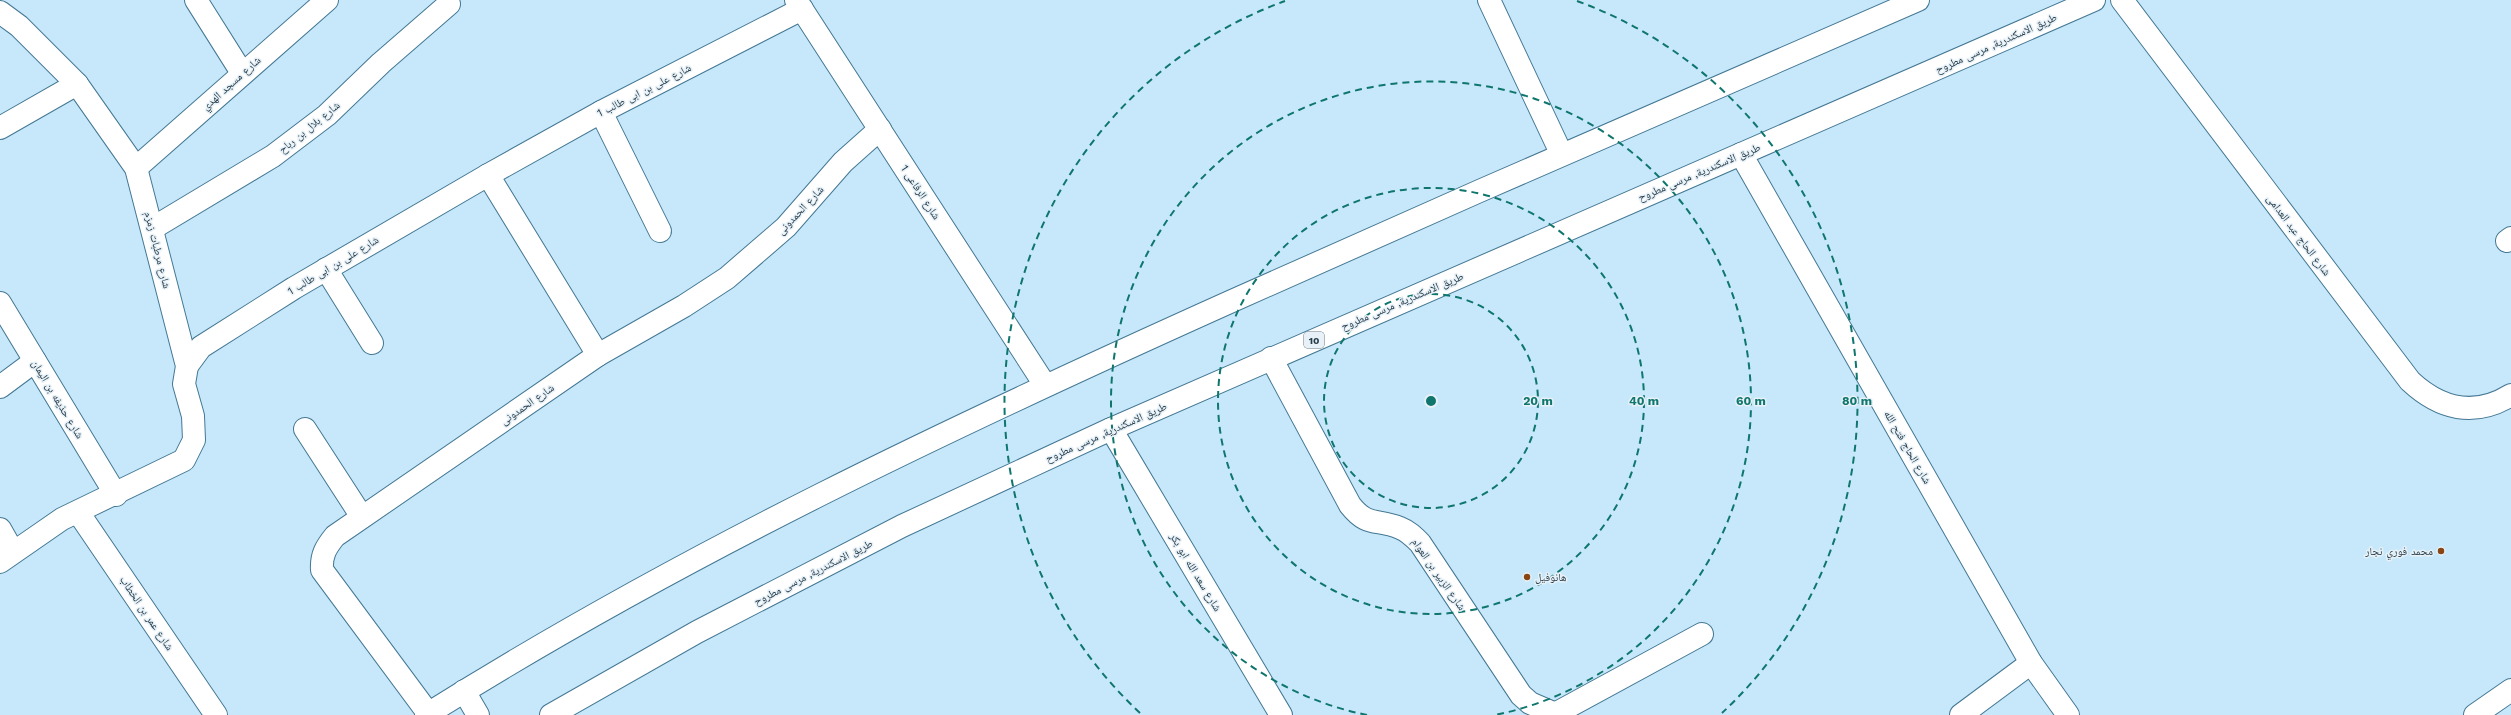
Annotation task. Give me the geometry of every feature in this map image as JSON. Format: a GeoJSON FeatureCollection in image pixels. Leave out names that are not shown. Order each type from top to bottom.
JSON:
{"type":"FeatureCollection","features":[{"type":"Feature","properties":{"kind":"street"},"geometry":{"type":"LineString","coordinates":[[196,0],[242,73]]}},
{"type":"Feature","properties":{"kind":"street","name":"شارع مسجد الهدي"},"geometry":{"type":"LineString","coordinates":[[136,168],[242,73],[327,0]]}},
{"type":"Feature","properties":{"kind":"street"},"geometry":{"type":"LineString","coordinates":[[1489,0],[1561,153]]}},
{"type":"Feature","properties":{"kind":"street"},"geometry":{"type":"LineString","coordinates":[[427,714],[464,691],[662,577],[874,466],[1045,385],[1561,153],[1918,0]]}},
{"type":"Feature","properties":{"kind":"street","name":"طريق الاسكندرية, مرسى مطروح"},"geometry":{"type":"LineString","coordinates":[[552,715],[697,632],[894,530],[1111,429],[2094,0]]}},
{"type":"Feature","properties":{"kind":"street","name":"شارع الحاج عبد العدامى"},"geometry":{"type":"LineString","coordinates":[[2122,0],[2410,382],[2426,396],[2444,405],[2465,408],[2486,405],[2510,396]]}},
{"type":"Feature","properties":{"kind":"street","name":"شارع بلال بن رباح"},"geometry":{"type":"LineString","coordinates":[[153,228],[273,156],[328,115],[382,63],[449,4]]}},
{"type":"Feature","properties":{"kind":"street","name":"شارع على بن ابى طالب 1"},"geometry":{"type":"LineString","coordinates":[[186,366],[201,347],[326,269],[600,112],[799,4]]}},
{"type":"Feature","properties":{"kind":"street","name":"شارع الرفاعى 1"},"geometry":{"type":"LineString","coordinates":[[799,4],[1045,385]]}},
{"type":"Feature","properties":{"kind":"street","name":"شارع مرطبات زمزم"},"geometry":{"type":"LineString","coordinates":[[0,12],[19,26],[77,84],[136,168],[153,228],[186,366],[184,384],[193,416],[194,440],[184,460],[116,495],[62,519],[7,557]]}},
{"type":"Feature","properties":{"kind":"street"},"geometry":{"type":"LineString","coordinates":[[0,128],[77,84]]}},
{"type":"Feature","properties":{"kind":"street"},"geometry":{"type":"LineString","coordinates":[[600,112],[660,231]]}},
{"type":"Feature","properties":{"kind":"street","name":"شارع الحمدونى"},"geometry":{"type":"LineString","coordinates":[[427,714],[322,570],[321,560],[325,547],[335,536],[362,517],[598,355],[684,306],[726,278],[786,227],[843,162],[880,129]]}},
{"type":"Feature","properties":{"kind":"street","name":"شارع الحاج فتح الله"},"geometry":{"type":"LineString","coordinates":[[1741,154],[2031,663],[2068,715]]}},
{"type":"Feature","properties":{"kind":"street"},"geometry":{"type":"LineString","coordinates":[[488,175],[598,355]]}},
{"type":"Feature","properties":{"kind":"street"},"geometry":{"type":"LineString","coordinates":[[326,269],[372,343]]}},
{"type":"Feature","properties":{"kind":"street","name":"شارع حذيفه بن اليمان"},"geometry":{"type":"LineString","coordinates":[[0,303],[116,495]]}},
{"type":"Feature","properties":{"kind":"street","name":"شارع الزبير بن العوام"},"geometry":{"type":"LineString","coordinates":[[1271,358],[1350,505],[1366,520],[1401,528],[1420,543],[1521,695],[1530,704],[1556,715]]}},
{"type":"Feature","properties":{"kind":"street"},"geometry":{"type":"LineString","coordinates":[[0,387],[35,361]]}},
{"type":"Feature","properties":{"kind":"street"},"geometry":{"type":"LineString","coordinates":[[305,429],[362,517]]}},
{"type":"Feature","properties":{"kind":"street","name":"شارع سعد الله ابو بكر"},"geometry":{"type":"LineString","coordinates":[[1111,429],[1280,715]]}},
{"type":"Feature","properties":{"kind":"street","name":"شارع عمر بن الخطاب"},"geometry":{"type":"LineString","coordinates":[[78,512],[216,715]]}},
{"type":"Feature","properties":{"kind":"street"},"geometry":{"type":"LineString","coordinates":[[0,529],[7,557]]}},
{"type":"Feature","properties":{"kind":"street"},"geometry":{"type":"LineString","coordinates":[[1556,715],[1702,634]]}},
{"type":"Feature","properties":{"kind":"street"},"geometry":{"type":"LineString","coordinates":[[1961,715],[2031,663]]}},
{"type":"Feature","properties":{"kind":"street"},"geometry":{"type":"LineString","coordinates":[[2476,715],[2511,690]]}},
{"type":"Feature","properties":{"kind":"street"},"geometry":{"type":"LineString","coordinates":[[464,691],[478,715]]}},
{"type":"Feature","properties":{"kind":"place","name":"محمد فوري نجار"},"geometry":{"type":"Point","coordinates":[2441,551]}},
{"type":"Feature","properties":{"kind":"place","name":"هانوفيل"},"geometry":{"type":"Point","coordinates":[1527,577]}}]}
